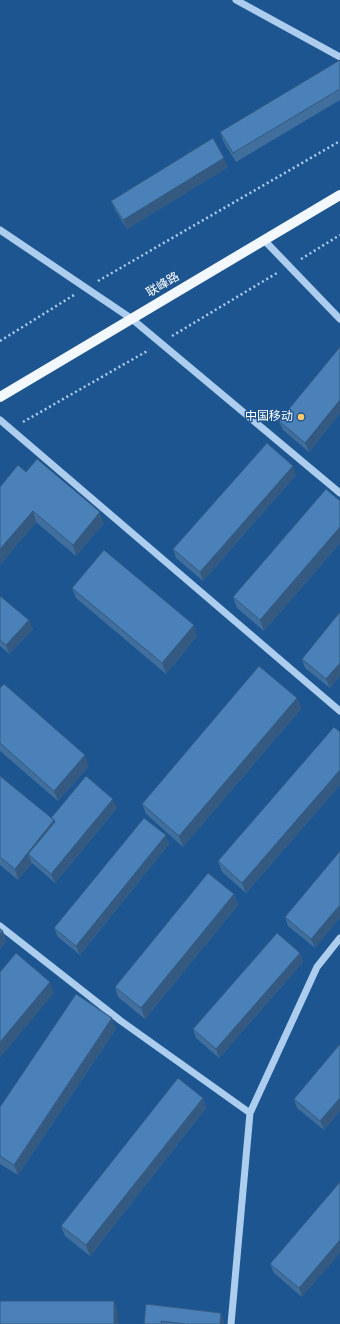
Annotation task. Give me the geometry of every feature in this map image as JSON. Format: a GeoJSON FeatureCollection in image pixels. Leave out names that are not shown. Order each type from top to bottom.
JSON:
{"type":"FeatureCollection","features":[{"type":"Feature","properties":{"kind":"main road","name":"联峰路"},"geometry":{"type":"LineString","coordinates":[[0,397],[340,195]]}},
{"type":"Feature","properties":{"kind":"street"},"geometry":{"type":"LineString","coordinates":[[236,0],[340,57]]}},
{"type":"Feature","properties":{"kind":"street"},"geometry":{"type":"LineString","coordinates":[[0,230],[132,319],[340,493]]}},
{"type":"Feature","properties":{"kind":"street"},"geometry":{"type":"LineString","coordinates":[[264,240],[340,319]]}},
{"type":"Feature","properties":{"kind":"street"},"geometry":{"type":"LineString","coordinates":[[0,420],[340,711]]}},
{"type":"Feature","properties":{"kind":"street"},"geometry":{"type":"LineString","coordinates":[[0,926],[121,1021],[250,1114]]}},
{"type":"Feature","properties":{"kind":"street"},"geometry":{"type":"LineString","coordinates":[[231,1324],[250,1114],[317,967],[340,938]]}},
{"type":"Feature","properties":{"kind":"path"},"geometry":{"type":"LineString","coordinates":[[0,341],[86,288],[340,141]]}},
{"type":"Feature","properties":{"kind":"building"},"geometry":{"type":"Polygon","coordinates":[[[340,60],[340,89],[233,153],[220,132],[340,60]]]}},
{"type":"Feature","properties":{"kind":"building"},"geometry":{"type":"Polygon","coordinates":[[[213,138],[224,158],[123,220],[111,201],[213,138]]]}},
{"type":"Feature","properties":{"kind":"building"},"geometry":{"type":"Polygon","coordinates":[[[340,347],[340,400],[305,443],[279,421],[340,347]]]}},
{"type":"Feature","properties":{"kind":"building"},"geometry":{"type":"Polygon","coordinates":[[[267,443],[293,466],[200,572],[173,549],[267,443]]]}},
{"type":"Feature","properties":{"kind":"building"},"geometry":{"type":"Polygon","coordinates":[[[37,459],[100,512],[73,545],[33,511],[0,549],[0,487],[18,465],[26,472],[37,459]]]}},
{"type":"Feature","properties":{"kind":"building"},"geometry":{"type":"Polygon","coordinates":[[[326,489],[340,501],[340,527],[260,620],[233,597],[326,489]]]}},
{"type":"Feature","properties":{"kind":"building"},"geometry":{"type":"Polygon","coordinates":[[[104,550],[194,625],[162,663],[72,588],[104,550]]]}},
{"type":"Feature","properties":{"kind":"building"},"geometry":{"type":"Polygon","coordinates":[[[0,596],[29,620],[6,645],[0,640],[0,596]]]}},
{"type":"Feature","properties":{"kind":"building"},"geometry":{"type":"Polygon","coordinates":[[[340,612],[340,663],[326,679],[302,659],[340,612]]]}},
{"type":"Feature","properties":{"kind":"building"},"geometry":{"type":"Polygon","coordinates":[[[259,666],[297,698],[179,836],[142,804],[259,666]]]}},
{"type":"Feature","properties":{"kind":"building"},"geometry":{"type":"Polygon","coordinates":[[[4,684],[85,755],[54,791],[0,743],[0,688],[4,684]]]}},
{"type":"Feature","properties":{"kind":"building"},"geometry":{"type":"Polygon","coordinates":[[[334,727],[340,732],[340,770],[242,883],[218,861],[334,727]]]}},
{"type":"Feature","properties":{"kind":"building"},"geometry":{"type":"Polygon","coordinates":[[[0,776],[54,820],[15,869],[0,857],[0,776]]]}},
{"type":"Feature","properties":{"kind":"building"},"geometry":{"type":"Polygon","coordinates":[[[86,776],[113,799],[51,874],[28,854],[55,822],[51,818],[86,776]]]}},
{"type":"Feature","properties":{"kind":"building"},"geometry":{"type":"Polygon","coordinates":[[[144,818],[166,835],[76,946],[54,928],[144,818]]]}},
{"type":"Feature","properties":{"kind":"building"},"geometry":{"type":"Polygon","coordinates":[[[340,851],[340,905],[311,939],[285,917],[340,851]]]}},
{"type":"Feature","properties":{"kind":"building"},"geometry":{"type":"Polygon","coordinates":[[[208,873],[234,894],[141,1008],[115,987],[208,873]]]}},
{"type":"Feature","properties":{"kind":"building"},"geometry":{"type":"Polygon","coordinates":[[[277,933],[300,953],[216,1049],[193,1029],[277,933]]]}},
{"type":"Feature","properties":{"kind":"building"},"geometry":{"type":"Polygon","coordinates":[[[16,953],[50,982],[0,1042],[0,972],[16,953]]]}},
{"type":"Feature","properties":{"kind":"building"},"geometry":{"type":"Polygon","coordinates":[[[76,994],[112,1018],[14,1165],[0,1156],[0,1107],[76,994]]]}},
{"type":"Feature","properties":{"kind":"building"},"geometry":{"type":"Polygon","coordinates":[[[340,1044],[340,1098],[320,1121],[294,1099],[340,1044]]]}},
{"type":"Feature","properties":{"kind":"building"},"geometry":{"type":"Polygon","coordinates":[[[178,1078],[203,1098],[86,1245],[61,1226],[178,1078]]]}},
{"type":"Feature","properties":{"kind":"building"},"geometry":{"type":"Polygon","coordinates":[[[340,1182],[340,1240],[299,1288],[270,1264],[340,1182]]]}},
{"type":"Feature","properties":{"kind":"building"},"geometry":{"type":"Polygon","coordinates":[[[0,1301],[114,1301],[114,1324],[0,1324],[0,1301]]]}},
{"type":"Feature","properties":{"kind":"building"},"geometry":{"type":"Polygon","coordinates":[[[146,1304],[221,1313],[220,1324],[186,1324],[161,1321],[161,1324],[144,1324],[146,1304]]]}},
{"type":"Feature","properties":{"kind":"place","name":"中国移动"},"geometry":{"type":"Point","coordinates":[301,417]}}]}
